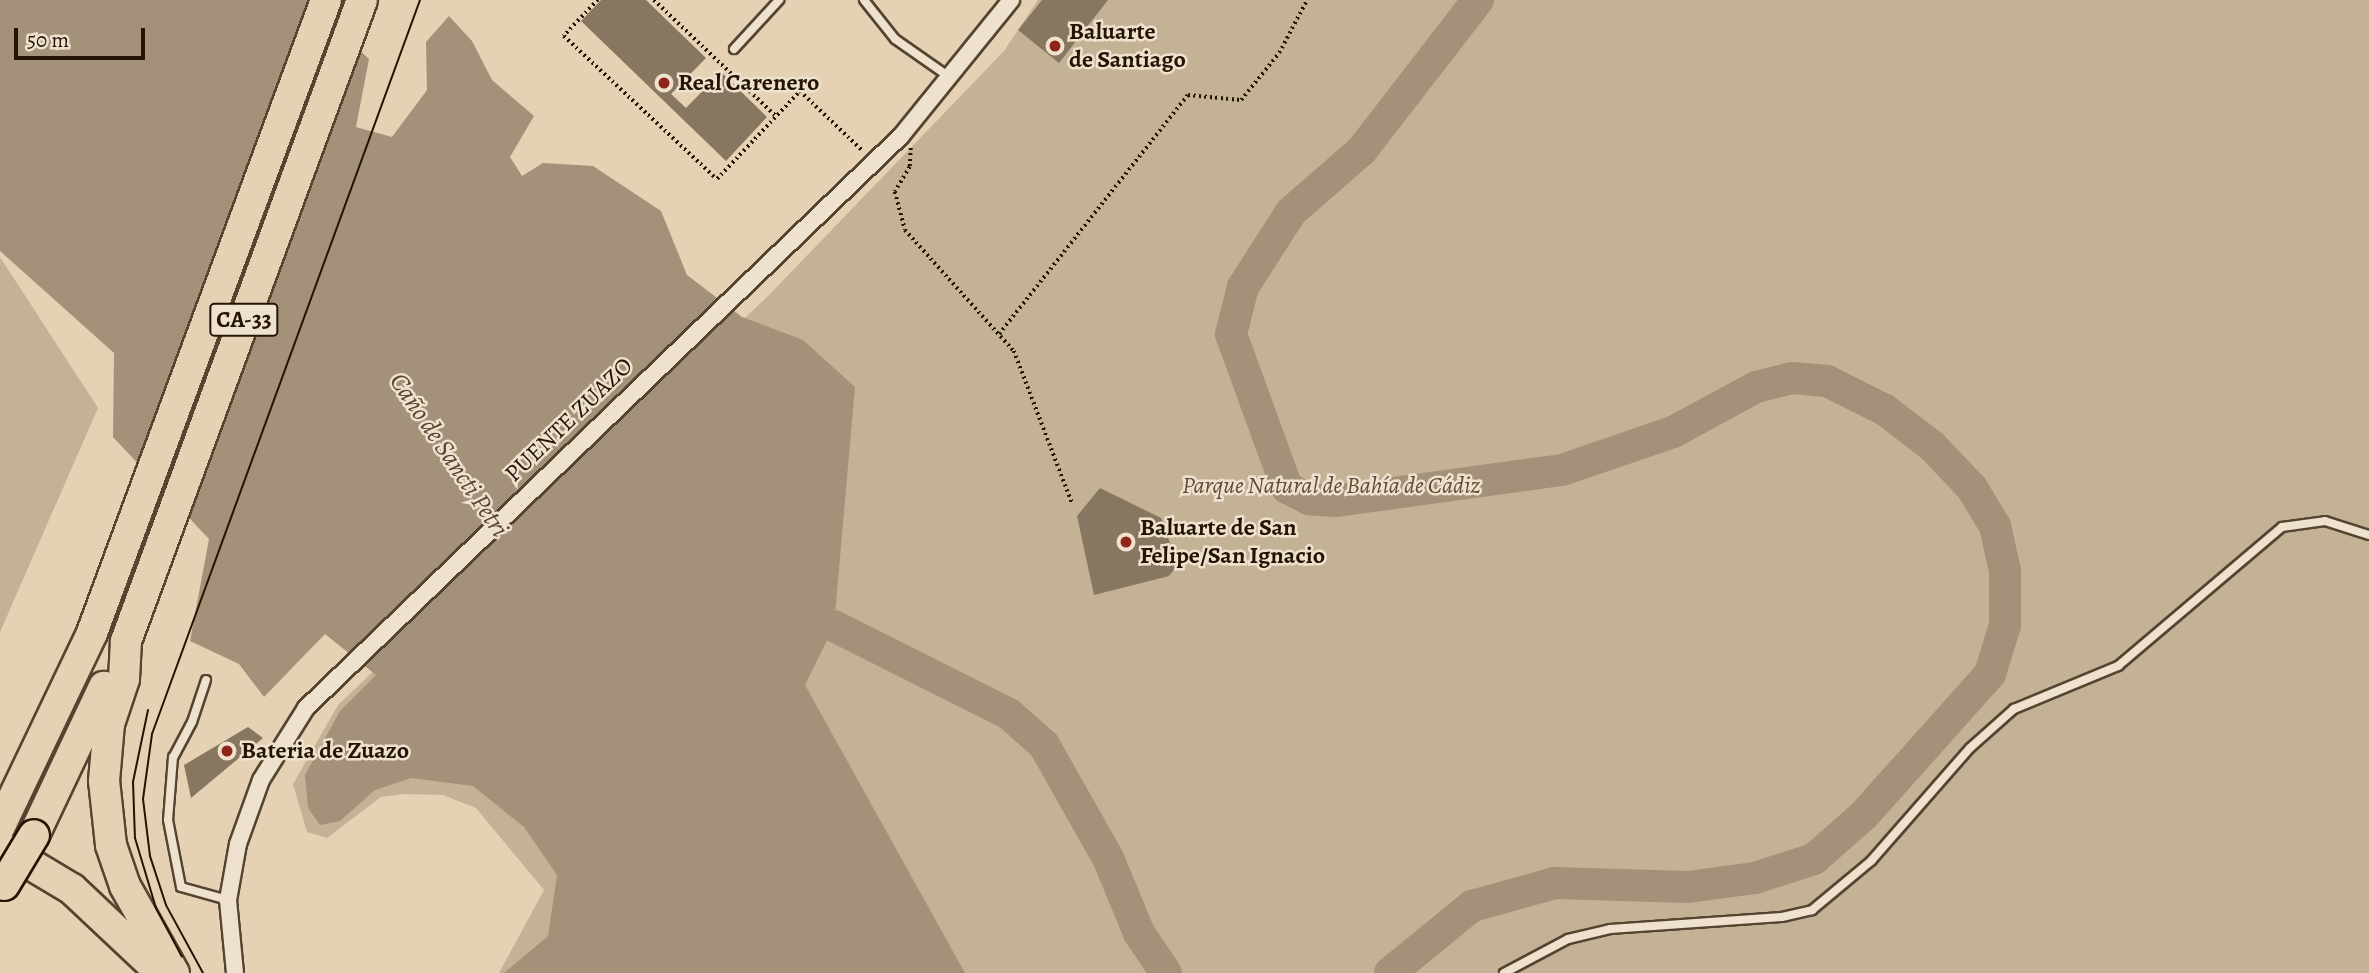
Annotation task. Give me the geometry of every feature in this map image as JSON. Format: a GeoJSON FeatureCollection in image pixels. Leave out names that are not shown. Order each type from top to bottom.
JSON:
{"type":"FeatureCollection","features":[{"type":"Feature","properties":{"kind":"highway","name":"CA-33"},"geometry":{"type":"LineString","coordinates":[[2,830],[92,633],[326,0]]}},
{"type":"Feature","properties":{"kind":"highway","name":"CA-33"},"geometry":{"type":"LineString","coordinates":[[2,887],[34,835],[126,641],[362,0]]}},
{"type":"Feature","properties":{"kind":"highway"},"geometry":{"type":"LineString","coordinates":[[126,641],[124,680],[109,724],[106,811],[125,886],[174,973]]}},
{"type":"Feature","properties":{"kind":"highway"},"geometry":{"type":"LineString","coordinates":[[2,830],[72,889],[161,973]]}},
{"type":"Feature","properties":{"kind":"street","name":"PUENTE ZUAZO"},"geometry":{"type":"LineString","coordinates":[[234,973],[228,900],[238,844],[261,780],[298,719],[338,675],[740,285],[901,135],[951,78],[1011,0]]}},
{"type":"Feature","properties":{"kind":"lane"},"geometry":{"type":"LineString","coordinates":[[734,49],[779,0]]}},
{"type":"Feature","properties":{"kind":"lane"},"geometry":{"type":"LineString","coordinates":[[864,0],[895,39],[951,78]]}},
{"type":"Feature","properties":{"kind":"lane"},"geometry":{"type":"LineString","coordinates":[[1504,973],[1568,939],[1610,929],[1782,918],[1812,910],[1871,861],[1970,748],[2014,709],[2118,666],[2282,527],[2325,521],[2369,535]]}},
{"type":"Feature","properties":{"kind":"lane"},"geometry":{"type":"LineString","coordinates":[[206,680],[192,722],[173,757],[168,820],[181,887],[196,895],[228,900]]}},
{"type":"Feature","properties":{"kind":"path"},"geometry":{"type":"LineString","coordinates":[[598,0],[564,36],[717,179],[800,91],[874,161]]}},
{"type":"Feature","properties":{"kind":"path"},"geometry":{"type":"LineString","coordinates":[[654,0],[776,116]]}},
{"type":"Feature","properties":{"kind":"path"},"geometry":{"type":"LineString","coordinates":[[999,334],[1188,95],[1241,100],[1279,53],[1307,0]]}},
{"type":"Feature","properties":{"kind":"path"},"geometry":{"type":"LineString","coordinates":[[901,135],[913,154],[895,192],[905,230],[1014,351],[1072,503]]}},
{"type":"Feature","properties":{"kind":"green space","name":"Parque Natural de Bahía de Cádiz"},"geometry":{"type":"Polygon","coordinates":[[[1038,0],[2369,0],[2369,973],[499,973],[544,890],[476,808],[443,795],[403,794],[381,797],[327,838],[307,832],[293,784],[338,705],[769,295],[1004,51],[1038,0]]]}},
{"type":"Feature","properties":{"kind":"green space"},"geometry":{"type":"Polygon","coordinates":[[[0,257],[98,408],[0,632],[0,257]]]}},
{"type":"Feature","properties":{"kind":"water","name":"Caño de Sancti Petri"},"geometry":{"type":"Polygon","coordinates":[[[0,0],[306,0],[369,59],[356,127],[392,137],[427,90],[426,42],[449,16],[472,41],[492,80],[534,116],[510,157],[522,176],[543,163],[593,166],[661,211],[687,275],[742,317],[803,340],[855,387],[834,626],[805,685],[965,973],[504,973],[548,936],[557,875],[524,827],[473,786],[411,778],[375,790],[340,821],[320,825],[308,808],[305,775],[340,711],[376,675],[325,634],[264,697],[239,664],[190,641],[209,539],[113,437],[114,353],[0,251],[0,0]]]}},
{"type":"Feature","properties":{"kind":"building","name":"Real Carenero"},"geometry":{"type":"Polygon","coordinates":[[[601,0],[646,0],[706,58],[671,94],[686,108],[721,72],[767,117],[726,161],[581,21],[601,0]]]}},
{"type":"Feature","properties":{"kind":"building","name":"Baluarte de Santiago"},"geometry":{"type":"Polygon","coordinates":[[[1042,0],[1108,0],[1059,63],[1018,30],[1042,0]]]}},
{"type":"Feature","properties":{"kind":"building","name":"Baluarte de San Felipe/San Ignacio"},"geometry":{"type":"Polygon","coordinates":[[[1100,488],[1161,518],[1178,565],[1169,576],[1094,595],[1077,516],[1100,488]]]}},
{"type":"Feature","properties":{"kind":"building","name":"Bateria de Zuazo"},"geometry":{"type":"Polygon","coordinates":[[[248,727],[263,738],[191,798],[184,765],[248,727]]]}},
{"type":"Feature","properties":{"kind":"waterway"},"geometry":{"type":"LineString","coordinates":[[1390,973],[1472,906],[1555,883],[1688,887],[1755,878],[1814,859],[1863,816],[1990,674],[2005,625],[2005,571],[1995,526],[1972,488],[1932,446],[1885,410],[1827,381],[1792,378],[1756,387],[1673,432],[1562,470],[1335,501],[1309,499],[1287,488],[1231,334],[1243,287],[1291,212],[1362,150],[1478,0]]}},
{"type":"Feature","properties":{"kind":"waterway"},"geometry":{"type":"LineString","coordinates":[[834,626],[1009,714],[1044,745],[1108,858],[1139,933],[1166,973]]}},
{"type":"Feature","properties":{"kind":"tram line"},"geometry":{"type":"LineString","coordinates":[[203,973],[166,905],[150,856],[143,799],[152,734],[420,0]]}},
{"type":"Feature","properties":{"kind":"tram line"},"geometry":{"type":"LineString","coordinates":[[148,710],[133,782],[135,838],[156,908],[182,957]]}},
{"type":"Feature","properties":{"kind":"place","name":"Baluarte de Santiago"},"geometry":{"type":"Point","coordinates":[1055,46]}},
{"type":"Feature","properties":{"kind":"place","name":"Real Carenero"},"geometry":{"type":"Point","coordinates":[664,83]}},
{"type":"Feature","properties":{"kind":"place","name":"Baluarte de San Felipe/San Ignacio"},"geometry":{"type":"Point","coordinates":[1126,542]}},
{"type":"Feature","properties":{"kind":"place","name":"Bateria de Zuazo"},"geometry":{"type":"Point","coordinates":[227,751]}}]}
